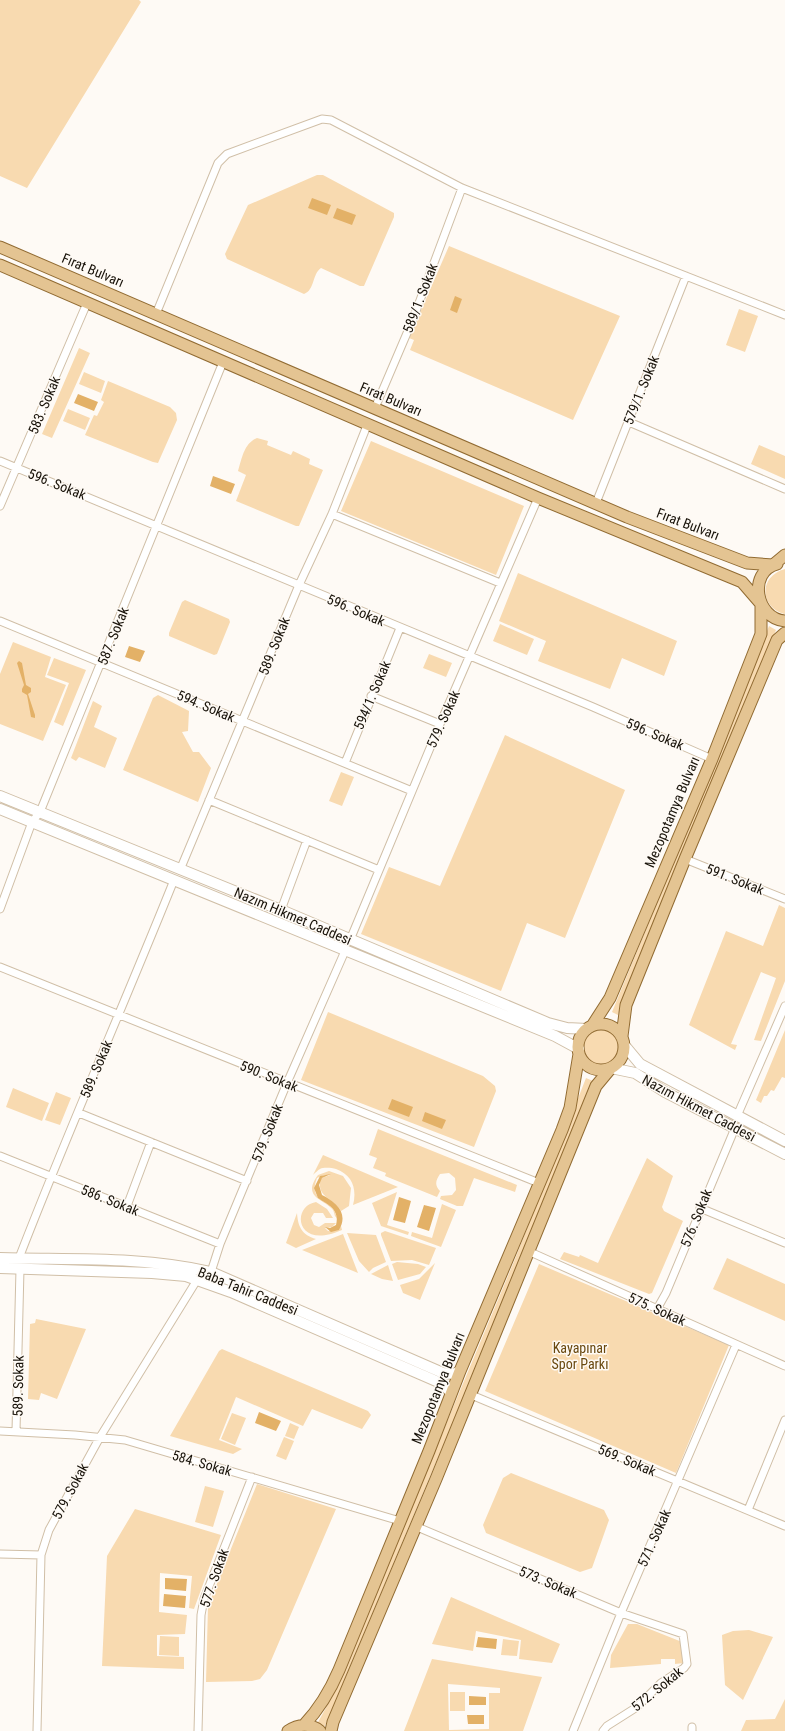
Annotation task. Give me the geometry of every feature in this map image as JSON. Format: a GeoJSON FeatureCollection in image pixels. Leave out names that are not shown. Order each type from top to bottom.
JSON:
{"type":"FeatureCollection","features":[{"type":"Feature","properties":{"kind":"main road","name":"Fırat Bulvarı"},"geometry":{"type":"LineString","coordinates":[[0,247],[627,517],[747,563],[773,565],[785,562]]}},
{"type":"Feature","properties":{"kind":"main road"},"geometry":{"type":"LineString","coordinates":[[0,265],[368,423],[538,498],[742,582],[766,612],[773,618],[785,621]]}},
{"type":"Feature","properties":{"kind":"main road"},"geometry":{"type":"LineString","coordinates":[[773,565],[785,555]]}},
{"type":"Feature","properties":{"kind":"main road","name":"Mezopotamya Bulvarı"},"geometry":{"type":"LineString","coordinates":[[590,1027],[610,998],[712,759],[761,634],[761,604],[758,595],[758,586],[761,578],[773,565]]}},
{"type":"Feature","properties":{"kind":"main road"},"geometry":{"type":"LineString","coordinates":[[331,1731],[333,1722],[436,1479],[469,1394],[596,1086],[611,1068],[621,1059],[626,1005],[685,859],[777,640],[785,632]]}},
{"type":"Feature","properties":{"kind":"main road","name":"Nazım Hikmet Caddesi"},"geometry":{"type":"LineString","coordinates":[[0,796],[281,910],[548,1023],[567,1028],[590,1027]]}},
{"type":"Feature","properties":{"kind":"main road","name":"Nazım Hikmet Caddesi"},"geometry":{"type":"LineString","coordinates":[[0,809],[555,1036],[579,1052]]}},
{"type":"Feature","properties":{"kind":"main road"},"geometry":{"type":"LineString","coordinates":[[611,1068],[602,1070],[592,1068],[584,1062],[579,1052],[581,1036],[590,1027],[601,1024],[609,1025],[617,1030],[623,1041]]}},
{"type":"Feature","properties":{"kind":"main road","name":"Nazım Hikmet Caddesi"},"geometry":{"type":"LineString","coordinates":[[623,1041],[640,1064],[785,1141]]}},
{"type":"Feature","properties":{"kind":"main road","name":"Mezopotamya Bulvarı"},"geometry":{"type":"LineString","coordinates":[[304,1725],[314,1714],[327,1695],[570,1108],[579,1052]]}},
{"type":"Feature","properties":{"kind":"main road","name":"Nazım Hikmet Caddesi"},"geometry":{"type":"LineString","coordinates":[[611,1068],[635,1073],[665,1092],[785,1154]]}},
{"type":"Feature","properties":{"kind":"main road","name":"Baba Tahir Caddesi"},"geometry":{"type":"LineString","coordinates":[[0,1258],[146,1263],[181,1266],[210,1272],[443,1372],[454,1374],[460,1371]]}},
{"type":"Feature","properties":{"kind":"main road","name":"Baba Tahir Caddesi"},"geometry":{"type":"LineString","coordinates":[[0,1268],[152,1272],[186,1276],[231,1292],[436,1381],[445,1385],[451,1393]]}},
{"type":"Feature","properties":{"kind":"main road"},"geometry":{"type":"LineString","coordinates":[[288,1731],[296,1726],[304,1725],[312,1726],[320,1731]]}},
{"type":"Feature","properties":{"kind":"street"},"geometry":{"type":"LineString","coordinates":[[156,314],[218,163],[227,154],[322,119],[331,120],[462,188],[785,315]]}},
{"type":"Feature","properties":{"kind":"street","name":"589/1. Sokak"},"geometry":{"type":"LineString","coordinates":[[375,408],[413,319],[462,188]]}},
{"type":"Feature","properties":{"kind":"street","name":"579/1. Sokak"},"geometry":{"type":"LineString","coordinates":[[596,503],[686,276]]}},
{"type":"Feature","properties":{"kind":"street","name":"583. Sokak"},"geometry":{"type":"LineString","coordinates":[[0,506],[18,468],[88,303]]}},
{"type":"Feature","properties":{"kind":"street","name":"587. Sokak"},"geometry":{"type":"LineString","coordinates":[[0,909],[32,822],[40,812],[102,663],[223,362]]}},
{"type":"Feature","properties":{"kind":"street"},"geometry":{"type":"LineString","coordinates":[[628,422],[785,489]]}},
{"type":"Feature","properties":{"kind":"street","name":"589. Sokak"},"geometry":{"type":"LineString","coordinates":[[180,870],[299,585],[332,514],[368,423]]}},
{"type":"Feature","properties":{"kind":"street","name":"596. Sokak"},"geometry":{"type":"LineString","coordinates":[[0,461],[712,759]]}},
{"type":"Feature","properties":{"kind":"street","name":"579. Sokak"},"geometry":{"type":"LineString","coordinates":[[350,940],[440,724],[538,498]]}},
{"type":"Feature","properties":{"kind":"street"},"geometry":{"type":"LineString","coordinates":[[332,514],[500,583]]}},
{"type":"Feature","properties":{"kind":"street","name":"594. Sokak"},"geometry":{"type":"LineString","coordinates":[[0,621],[412,791]]}},
{"type":"Feature","properties":{"kind":"street","name":"594/1. Sokak"},"geometry":{"type":"LineString","coordinates":[[344,763],[400,628]]}},
{"type":"Feature","properties":{"kind":"street"},"geometry":{"type":"LineString","coordinates":[[371,696],[440,724]]}},
{"type":"Feature","properties":{"kind":"street"},"geometry":{"type":"LineString","coordinates":[[209,800],[379,870]]}},
{"type":"Feature","properties":{"kind":"street"},"geometry":{"type":"LineString","coordinates":[[281,910],[307,840]]}},
{"type":"Feature","properties":{"kind":"street","name":"591. Sokak"},"geometry":{"type":"LineString","coordinates":[[685,859],[785,900]]}},
{"type":"Feature","properties":{"kind":"street","name":"589. Sokak"},"geometry":{"type":"LineString","coordinates":[[19,1258],[51,1176],[120,1015],[174,880]]}},
{"type":"Feature","properties":{"kind":"street","name":"579. Sokak"},"geometry":{"type":"LineString","coordinates":[[210,1272],[220,1244],[287,1083],[345,951]]}},
{"type":"Feature","properties":{"kind":"street","name":"590. Sokak"},"geometry":{"type":"LineString","coordinates":[[0,967],[539,1183]]}},
{"type":"Feature","properties":{"kind":"street"},"geometry":{"type":"LineString","coordinates":[[737,1116],[784,1011]]}},
{"type":"Feature","properties":{"kind":"street"},"geometry":{"type":"LineString","coordinates":[[79,1113],[247,1181]]}},
{"type":"Feature","properties":{"kind":"street","name":"576. Sokak"},"geometry":{"type":"LineString","coordinates":[[657,1309],[666,1293],[700,1208],[735,1128]]}},
{"type":"Feature","properties":{"kind":"street"},"geometry":{"type":"LineString","coordinates":[[127,1206],[151,1142]]}},
{"type":"Feature","properties":{"kind":"street","name":"586. Sokak"},"geometry":{"type":"LineString","coordinates":[[0,1156],[220,1244]]}},
{"type":"Feature","properties":{"kind":"street"},"geometry":{"type":"LineString","coordinates":[[700,1208],[785,1243]]}},
{"type":"Feature","properties":{"kind":"street","name":"575. Sokak"},"geometry":{"type":"LineString","coordinates":[[528,1251],[785,1366]]}},
{"type":"Feature","properties":{"kind":"street","name":"589. Sokak"},"geometry":{"type":"LineString","coordinates":[[16,1431],[20,1269]]}},
{"type":"Feature","properties":{"kind":"street","name":"579. Sokak"},"geometry":{"type":"LineString","coordinates":[[37,1731],[41,1555],[49,1530],[100,1437],[198,1280]]}},
{"type":"Feature","properties":{"kind":"street","name":"571. Sokak"},"geometry":{"type":"LineString","coordinates":[[573,1731],[736,1345]]}},
{"type":"Feature","properties":{"kind":"street","name":"569. Sokak"},"geometry":{"type":"LineString","coordinates":[[469,1394],[785,1526]]}},
{"type":"Feature","properties":{"kind":"street"},"geometry":{"type":"LineString","coordinates":[[748,1510],[785,1420]]}},
{"type":"Feature","properties":{"kind":"street","name":"584. Sokak"},"geometry":{"type":"LineString","coordinates":[[0,1431],[125,1440],[400,1521]]}},
{"type":"Feature","properties":{"kind":"street","name":"577. Sokak"},"geometry":{"type":"LineString","coordinates":[[198,1731],[201,1615],[204,1599],[252,1477]]}},
{"type":"Feature","properties":{"kind":"street","name":"573. Sokak"},"geometry":{"type":"LineString","coordinates":[[415,1526],[622,1613],[683,1634]]}},
{"type":"Feature","properties":{"kind":"street"},"geometry":{"type":"LineString","coordinates":[[0,1554],[41,1555]]}},
{"type":"Feature","properties":{"kind":"street","name":"572. Sokak"},"geometry":{"type":"LineString","coordinates":[[603,1731],[637,1707],[661,1683],[684,1668],[686,1664],[683,1634]]}},
{"type":"Feature","properties":{"kind":"green space"},"geometry":{"type":"Polygon","coordinates":[[[0,0],[139,0],[141,2],[27,188],[0,176],[0,0]]]}},
{"type":"Feature","properties":{"kind":"green space"},"geometry":{"type":"Polygon","coordinates":[[[317,175],[323,175],[394,213],[394,217],[364,286],[360,286],[321,268],[316,274],[312,286],[308,292],[304,294],[227,259],[225,254],[248,205],[317,175]]]}},
{"type":"Feature","properties":{"kind":"green space"},"geometry":{"type":"Polygon","coordinates":[[[449,246],[620,316],[573,420],[410,350],[414,340],[409,338],[449,246]]]}},
{"type":"Feature","properties":{"kind":"green space"},"geometry":{"type":"Polygon","coordinates":[[[739,309],[758,316],[745,352],[726,345],[739,309]]]}},
{"type":"Feature","properties":{"kind":"green space"},"geometry":{"type":"Polygon","coordinates":[[[79,348],[90,353],[52,438],[42,434],[79,348]]]}},
{"type":"Feature","properties":{"kind":"green space"},"geometry":{"type":"Polygon","coordinates":[[[84,372],[105,381],[101,393],[79,384],[84,372]]]}},
{"type":"Feature","properties":{"kind":"green space"},"geometry":{"type":"Polygon","coordinates":[[[108,381],[170,407],[176,413],[177,420],[158,463],[85,435],[94,415],[97,416],[104,402],[101,400],[108,381]]]}},
{"type":"Feature","properties":{"kind":"green space"},"geometry":{"type":"Polygon","coordinates":[[[68,409],[90,418],[85,430],[63,421],[68,409]]]}},
{"type":"Feature","properties":{"kind":"green space"},"geometry":{"type":"Polygon","coordinates":[[[257,438],[268,441],[267,445],[291,455],[293,451],[310,459],[309,464],[323,470],[299,526],[236,501],[246,475],[238,471],[242,456],[249,443],[257,438]]]}},
{"type":"Feature","properties":{"kind":"green space"},"geometry":{"type":"Polygon","coordinates":[[[371,441],[524,506],[496,575],[341,511],[371,441]]]}},
{"type":"Feature","properties":{"kind":"green space"},"geometry":{"type":"Polygon","coordinates":[[[759,445],[785,456],[785,479],[751,464],[759,445]]]}},
{"type":"Feature","properties":{"kind":"green space"},"geometry":{"type":"Polygon","coordinates":[[[785,569],[784,614],[770,605],[766,598],[765,591],[770,578],[776,573],[785,569]]]}},
{"type":"Feature","properties":{"kind":"green space"},"geometry":{"type":"Polygon","coordinates":[[[518,573],[677,641],[664,676],[622,658],[610,689],[538,661],[546,641],[499,621],[518,573]]]}},
{"type":"Feature","properties":{"kind":"green space"},"geometry":{"type":"Polygon","coordinates":[[[185,600],[229,619],[230,622],[217,654],[214,655],[169,636],[182,602],[185,600]]]}},
{"type":"Feature","properties":{"kind":"green space"},"geometry":{"type":"Polygon","coordinates":[[[500,624],[534,639],[527,655],[493,641],[500,624]]]}},
{"type":"Feature","properties":{"kind":"green space"},"geometry":{"type":"Polygon","coordinates":[[[769,626],[776,630],[629,983],[618,1015],[612,1012],[716,760],[769,626]]]}},
{"type":"Feature","properties":{"kind":"green space"},"geometry":{"type":"Polygon","coordinates":[[[13,642],[51,657],[45,677],[66,685],[43,741],[0,724],[0,674],[13,642]]]}},
{"type":"Feature","properties":{"kind":"green space"},"geometry":{"type":"Polygon","coordinates":[[[429,654],[452,663],[446,677],[423,668],[429,654]]]}},
{"type":"Feature","properties":{"kind":"green space"},"geometry":{"type":"Polygon","coordinates":[[[54,658],[86,670],[63,726],[54,722],[69,683],[47,675],[54,658]]]}},
{"type":"Feature","properties":{"kind":"green space"},"geometry":{"type":"Polygon","coordinates":[[[158,695],[189,711],[188,731],[182,732],[193,752],[199,752],[211,768],[198,802],[123,770],[153,698],[158,695]]]}},
{"type":"Feature","properties":{"kind":"green space"},"geometry":{"type":"Polygon","coordinates":[[[93,701],[102,706],[94,727],[117,738],[105,768],[79,757],[76,761],[71,758],[93,701]]]}},
{"type":"Feature","properties":{"kind":"green space"},"geometry":{"type":"Polygon","coordinates":[[[505,735],[625,790],[565,938],[527,923],[501,991],[361,934],[389,867],[440,886],[505,735]]]}},
{"type":"Feature","properties":{"kind":"green space"},"geometry":{"type":"Polygon","coordinates":[[[341,772],[354,777],[342,806],[329,801],[341,772]]]}},
{"type":"Feature","properties":{"kind":"green space"},"geometry":{"type":"Polygon","coordinates":[[[779,905],[785,908],[785,981],[761,1041],[754,1040],[776,978],[761,972],[731,1044],[737,1045],[735,1050],[689,1025],[726,931],[763,946],[779,905]]]}},
{"type":"Feature","properties":{"kind":"green space"},"geometry":{"type":"Polygon","coordinates":[[[328,1012],[483,1076],[495,1086],[496,1091],[474,1147],[301,1080],[328,1012]]]}},
{"type":"Feature","properties":{"kind":"green space"},"geometry":{"type":"Polygon","coordinates":[[[601,1030],[611,1033],[616,1038],[619,1048],[616,1058],[611,1063],[601,1066],[591,1063],[586,1058],[583,1048],[586,1038],[591,1033],[601,1030]]]}},
{"type":"Feature","properties":{"kind":"green space"},"geometry":{"type":"Polygon","coordinates":[[[785,1030],[785,1078],[782,1077],[774,1091],[771,1090],[767,1096],[764,1096],[761,1103],[756,1100],[785,1030]]]}},
{"type":"Feature","properties":{"kind":"green space"},"geometry":{"type":"Polygon","coordinates":[[[586,1078],[593,1081],[466,1391],[324,1728],[317,1724],[333,1695],[515,1259],[586,1078]]]}},
{"type":"Feature","properties":{"kind":"green space"},"geometry":{"type":"Polygon","coordinates":[[[13,1088],[49,1103],[42,1121],[6,1107],[13,1088]]]}},
{"type":"Feature","properties":{"kind":"green space"},"geometry":{"type":"Polygon","coordinates":[[[56,1092],[71,1098],[60,1125],[45,1120],[56,1092]]]}},
{"type":"Feature","properties":{"kind":"green space"},"geometry":{"type":"Polygon","coordinates":[[[378,1129],[517,1185],[515,1192],[474,1178],[463,1206],[457,1206],[440,1199],[441,1196],[452,1195],[456,1190],[455,1178],[449,1173],[440,1174],[437,1178],[436,1185],[440,1191],[437,1197],[385,1176],[386,1173],[373,1168],[377,1158],[369,1155],[378,1129]]]}},
{"type":"Feature","properties":{"kind":"green space"},"geometry":{"type":"Polygon","coordinates":[[[323,1155],[398,1187],[353,1205],[354,1189],[350,1179],[342,1172],[336,1169],[326,1168],[320,1169],[313,1175],[323,1155]]]}},
{"type":"Feature","properties":{"kind":"green space"},"geometry":{"type":"Polygon","coordinates":[[[647,1158],[673,1176],[662,1207],[664,1211],[683,1221],[652,1293],[649,1294],[560,1259],[564,1252],[579,1257],[580,1255],[598,1263],[647,1158]]]}},
{"type":"Feature","properties":{"kind":"green space"},"geometry":{"type":"Polygon","coordinates":[[[329,1171],[343,1176],[351,1188],[349,1206],[341,1211],[321,1191],[320,1180],[330,1175],[324,1175],[317,1178],[315,1192],[318,1197],[331,1207],[335,1211],[337,1218],[329,1206],[316,1197],[312,1189],[313,1183],[318,1175],[329,1171]]]}},
{"type":"Feature","properties":{"kind":"green space"},"geometry":{"type":"Polygon","coordinates":[[[397,1192],[387,1225],[409,1232],[408,1235],[381,1226],[372,1203],[397,1192]]]}},
{"type":"Feature","properties":{"kind":"green space"},"geometry":{"type":"Polygon","coordinates":[[[316,1202],[327,1209],[333,1218],[326,1218],[323,1213],[314,1213],[311,1218],[314,1225],[319,1227],[325,1223],[336,1223],[332,1227],[325,1228],[328,1231],[339,1230],[341,1226],[342,1230],[326,1235],[315,1235],[307,1231],[302,1225],[301,1218],[303,1211],[308,1205],[316,1202]]]}},
{"type":"Feature","properties":{"kind":"green space"},"geometry":{"type":"Polygon","coordinates":[[[442,1204],[456,1210],[441,1247],[411,1236],[412,1232],[432,1238],[442,1204]]]}},
{"type":"Feature","properties":{"kind":"green space"},"geometry":{"type":"Polygon","coordinates":[[[297,1213],[298,1222],[304,1233],[316,1239],[296,1248],[286,1243],[297,1213]]]}},
{"type":"Feature","properties":{"kind":"green space"},"geometry":{"type":"Polygon","coordinates":[[[385,1231],[436,1248],[429,1265],[412,1260],[391,1261],[381,1235],[381,1233],[385,1231]]]}},
{"type":"Feature","properties":{"kind":"green space"},"geometry":{"type":"Polygon","coordinates":[[[347,1233],[376,1235],[386,1262],[373,1268],[369,1272],[359,1261],[347,1233]]]}},
{"type":"Feature","properties":{"kind":"green space"},"geometry":{"type":"Polygon","coordinates":[[[343,1234],[358,1273],[302,1250],[343,1234]]]}},
{"type":"Feature","properties":{"kind":"green space"},"geometry":{"type":"Polygon","coordinates":[[[727,1258],[785,1284],[785,1321],[713,1289],[727,1258]]]}},
{"type":"Feature","properties":{"kind":"green space"},"geometry":{"type":"Polygon","coordinates":[[[397,1262],[418,1264],[426,1267],[420,1274],[398,1280],[392,1264],[397,1262]]]}},
{"type":"Feature","properties":{"kind":"green space"},"geometry":{"type":"Polygon","coordinates":[[[435,1263],[420,1300],[403,1293],[400,1285],[419,1279],[435,1263]]]}},
{"type":"Feature","properties":{"kind":"green space","name":"Kayapınar Spor Parkı"},"geometry":{"type":"Polygon","coordinates":[[[539,1264],[729,1345],[676,1473],[485,1391],[539,1264]]]}},
{"type":"Feature","properties":{"kind":"green space"},"geometry":{"type":"Polygon","coordinates":[[[388,1265],[393,1281],[382,1279],[371,1274],[388,1265]]]}},
{"type":"Feature","properties":{"kind":"green space"},"geometry":{"type":"Polygon","coordinates":[[[36,1319],[86,1329],[57,1399],[41,1393],[39,1400],[28,1399],[30,1324],[35,1323],[36,1319]]]}},
{"type":"Feature","properties":{"kind":"green space"},"geometry":{"type":"Polygon","coordinates":[[[222,1349],[368,1411],[371,1415],[362,1429],[312,1409],[303,1426],[236,1397],[219,1440],[242,1449],[233,1454],[170,1436],[219,1351],[222,1349]]]}},
{"type":"Feature","properties":{"kind":"green space"},"geometry":{"type":"Polygon","coordinates":[[[232,1413],[246,1418],[235,1445],[221,1439],[232,1413]]]}},
{"type":"Feature","properties":{"kind":"green space"},"geometry":{"type":"Polygon","coordinates":[[[290,1423],[299,1427],[294,1439],[285,1436],[290,1423]]]}},
{"type":"Feature","properties":{"kind":"green space"},"geometry":{"type":"Polygon","coordinates":[[[284,1437],[294,1441],[286,1460],[276,1456],[284,1437]]]}},
{"type":"Feature","properties":{"kind":"green space"},"geometry":{"type":"Polygon","coordinates":[[[511,1473],[604,1510],[609,1520],[592,1568],[580,1572],[486,1533],[483,1525],[503,1478],[511,1473]]]}},
{"type":"Feature","properties":{"kind":"green space"},"geometry":{"type":"Polygon","coordinates":[[[257,1484],[336,1509],[267,1670],[260,1679],[252,1681],[206,1682],[208,1606],[257,1484]]]}},
{"type":"Feature","properties":{"kind":"green space"},"geometry":{"type":"Polygon","coordinates":[[[205,1486],[224,1491],[213,1527],[195,1522],[205,1486]]]}},
{"type":"Feature","properties":{"kind":"green space"},"geometry":{"type":"Polygon","coordinates":[[[135,1509],[221,1535],[194,1609],[189,1608],[192,1576],[160,1573],[159,1612],[187,1615],[185,1634],[157,1635],[157,1656],[184,1657],[184,1669],[102,1666],[107,1556],[135,1509]]]}},
{"type":"Feature","properties":{"kind":"green space"},"geometry":{"type":"Polygon","coordinates":[[[451,1597],[560,1644],[552,1663],[519,1659],[521,1640],[476,1631],[473,1651],[432,1644],[451,1597]]]}},
{"type":"Feature","properties":{"kind":"green space"},"geometry":{"type":"Polygon","coordinates":[[[628,1624],[637,1624],[682,1642],[684,1663],[675,1664],[675,1659],[661,1659],[661,1664],[610,1668],[611,1655],[628,1624]]]}},
{"type":"Feature","properties":{"kind":"green space"},"geometry":{"type":"Polygon","coordinates":[[[749,1630],[773,1637],[743,1700],[725,1685],[722,1635],[733,1631],[749,1630]]]}},
{"type":"Feature","properties":{"kind":"green space"},"geometry":{"type":"Polygon","coordinates":[[[160,1636],[179,1637],[179,1656],[159,1655],[160,1636]]]}},
{"type":"Feature","properties":{"kind":"green space"},"geometry":{"type":"Polygon","coordinates":[[[503,1639],[519,1641],[517,1656],[501,1655],[503,1639]]]}},
{"type":"Feature","properties":{"kind":"green space"},"geometry":{"type":"Polygon","coordinates":[[[432,1659],[542,1677],[523,1731],[404,1731],[432,1659]],[[448,1684],[449,1730],[489,1729],[489,1693],[500,1693],[500,1688],[448,1684]]]}},
{"type":"Feature","properties":{"kind":"green space"},"geometry":{"type":"Polygon","coordinates":[[[450,1692],[465,1692],[465,1711],[450,1711],[450,1692]]]}},
{"type":"Feature","properties":{"kind":"green space"},"geometry":{"type":"Polygon","coordinates":[[[785,1699],[785,1731],[741,1731],[746,1720],[775,1719],[785,1699]]]}},
{"type":"Feature","properties":{"kind":"shaded area"},"geometry":{"type":"Polygon","coordinates":[[[312,198],[331,205],[327,215],[308,208],[312,198]]]}},
{"type":"Feature","properties":{"kind":"shaded area"},"geometry":{"type":"Polygon","coordinates":[[[337,208],[356,215],[352,225],[333,218],[337,208]]]}},
{"type":"Feature","properties":{"kind":"shaded area"},"geometry":{"type":"Polygon","coordinates":[[[455,296],[462,299],[457,313],[450,310],[455,296]]]}},
{"type":"Feature","properties":{"kind":"shaded area"},"geometry":{"type":"Polygon","coordinates":[[[78,394],[98,402],[94,411],[74,403],[78,394]]]}},
{"type":"Feature","properties":{"kind":"shaded area"},"geometry":{"type":"Polygon","coordinates":[[[213,476],[235,484],[231,494],[210,486],[213,476]]]}},
{"type":"Feature","properties":{"kind":"shaded area"},"geometry":{"type":"Polygon","coordinates":[[[129,646],[145,651],[140,662],[125,657],[129,646]]]}},
{"type":"Feature","properties":{"kind":"shaded area"},"geometry":{"type":"Polygon","coordinates":[[[19,661],[22,663],[26,685],[31,688],[31,692],[28,694],[35,718],[31,717],[27,695],[22,692],[24,685],[17,663],[19,661]]]}},
{"type":"Feature","properties":{"kind":"shaded area"},"geometry":{"type":"Polygon","coordinates":[[[392,1099],[413,1107],[409,1117],[388,1109],[392,1099]]]}},
{"type":"Feature","properties":{"kind":"shaded area"},"geometry":{"type":"Polygon","coordinates":[[[425,1112],[446,1120],[442,1129],[422,1121],[425,1112]]]}},
{"type":"Feature","properties":{"kind":"shaded area"},"geometry":{"type":"Polygon","coordinates":[[[331,1174],[322,1178],[319,1185],[322,1195],[332,1201],[340,1209],[343,1218],[339,1230],[331,1232],[325,1227],[330,1228],[336,1225],[337,1220],[335,1211],[318,1198],[314,1188],[320,1176],[331,1174]]]}},
{"type":"Feature","properties":{"kind":"shaded area"},"geometry":{"type":"Polygon","coordinates":[[[399,1197],[411,1201],[405,1223],[393,1220],[399,1197]]]}},
{"type":"Feature","properties":{"kind":"shaded area"},"geometry":{"type":"Polygon","coordinates":[[[424,1205],[436,1208],[429,1231],[417,1227],[424,1205]]]}},
{"type":"Feature","properties":{"kind":"shaded area"},"geometry":{"type":"Polygon","coordinates":[[[259,1412],[281,1421],[276,1431],[255,1423],[259,1412]]]}},
{"type":"Feature","properties":{"kind":"shaded area"},"geometry":{"type":"Polygon","coordinates":[[[165,1578],[187,1579],[186,1591],[165,1589],[165,1578]]]}},
{"type":"Feature","properties":{"kind":"shaded area"},"geometry":{"type":"Polygon","coordinates":[[[164,1594],[186,1596],[185,1608],[163,1606],[164,1594]]]}},
{"type":"Feature","properties":{"kind":"shaded area"},"geometry":{"type":"Polygon","coordinates":[[[478,1637],[497,1639],[496,1649],[476,1647],[478,1637]]]}},
{"type":"Feature","properties":{"kind":"shaded area"},"geometry":{"type":"Polygon","coordinates":[[[469,1696],[486,1697],[486,1705],[469,1705],[469,1696]]]}},
{"type":"Feature","properties":{"kind":"shaded area"},"geometry":{"type":"Polygon","coordinates":[[[467,1715],[484,1715],[484,1724],[468,1724],[467,1715]]]}}]}
